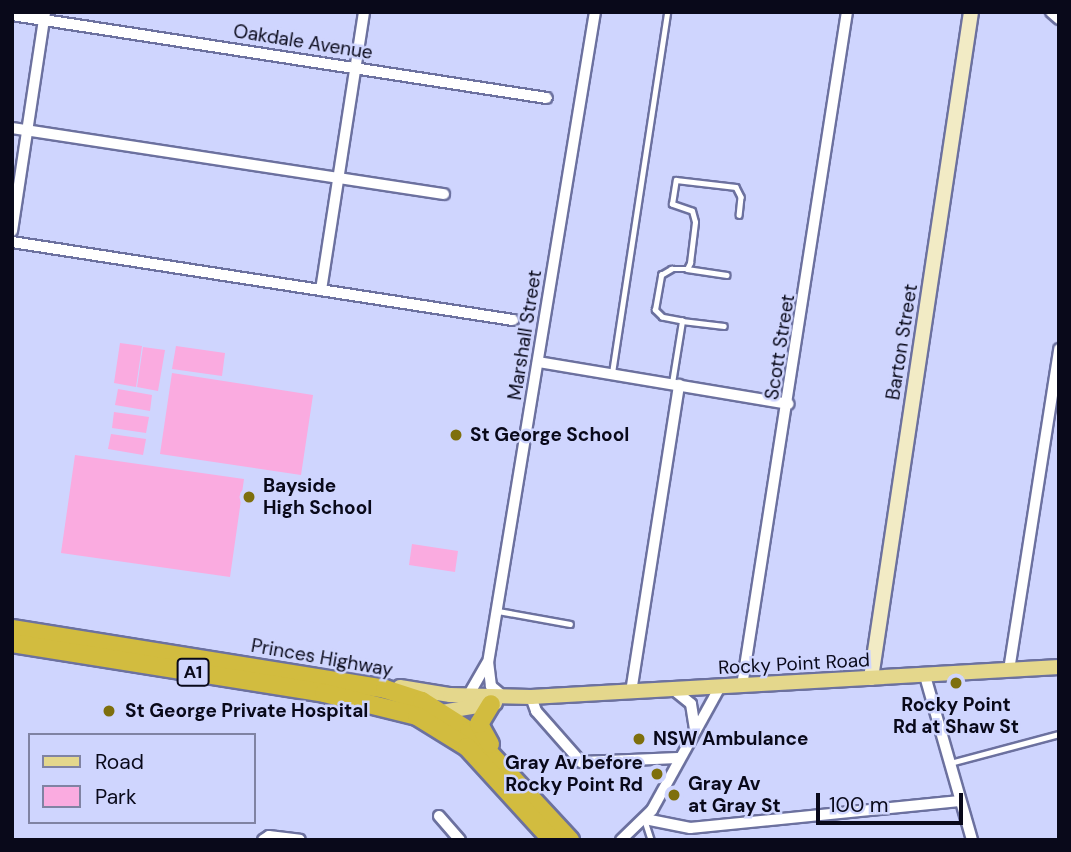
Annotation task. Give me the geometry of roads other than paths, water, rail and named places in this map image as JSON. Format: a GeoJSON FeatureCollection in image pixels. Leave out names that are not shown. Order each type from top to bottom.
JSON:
{"type":"FeatureCollection","features":[{"type":"Feature","properties":{"kind":"highway","name":"Princes Highway"},"geometry":{"type":"LineString","coordinates":[[12,629],[402,694],[443,711],[515,777],[570,840]]}},
{"type":"Feature","properties":{"kind":"highway","name":"Princes Highway"},"geometry":{"type":"LineString","coordinates":[[12,643],[324,693],[417,716],[467,747],[552,840]]}},
{"type":"Feature","properties":{"kind":"highway"},"geometry":{"type":"LineString","coordinates":[[497,700],[482,713],[481,729],[515,777]]}},
{"type":"Feature","properties":{"kind":"main road","name":"Rocky Point Road"},"geometry":{"type":"LineString","coordinates":[[417,716],[531,696],[1059,667]]}},
{"type":"Feature","properties":{"kind":"main road","name":"Rocky Point Road"},"geometry":{"type":"LineString","coordinates":[[330,680],[350,677],[497,700]]}},
{"type":"Feature","properties":{"kind":"street"},"geometry":{"type":"LineString","coordinates":[[321,290],[364,12]]}},
{"type":"Feature","properties":{"kind":"street","name":"Marshall Street"},"geometry":{"type":"LineString","coordinates":[[468,696],[488,663],[595,12]]}},
{"type":"Feature","properties":{"kind":"street","name":"Scott Street"},"geometry":{"type":"LineString","coordinates":[[742,685],[789,404],[847,12]]}},
{"type":"Feature","properties":{"kind":"street","name":"Barton Street"},"geometry":{"type":"LineString","coordinates":[[871,678],[971,12]]}},
{"type":"Feature","properties":{"kind":"street"},"geometry":{"type":"LineString","coordinates":[[1051,12],[1059,19]]}},
{"type":"Feature","properties":{"kind":"street","name":"Oakdale Avenue"},"geometry":{"type":"LineString","coordinates":[[12,15],[45,16],[547,98]]}},
{"type":"Feature","properties":{"kind":"street"},"geometry":{"type":"LineString","coordinates":[[12,231],[45,16]]}},
{"type":"Feature","properties":{"kind":"street"},"geometry":{"type":"LineString","coordinates":[[12,128],[444,194]]}},
{"type":"Feature","properties":{"kind":"street"},"geometry":{"type":"LineString","coordinates":[[12,242],[513,320]]}},
{"type":"Feature","properties":{"kind":"street"},"geometry":{"type":"LineString","coordinates":[[1009,670],[1059,349]]}},
{"type":"Feature","properties":{"kind":"street"},"geometry":{"type":"LineString","coordinates":[[538,362],[789,404]]}},
{"type":"Feature","properties":{"kind":"street"},"geometry":{"type":"LineString","coordinates":[[631,692],[675,385]]}},
{"type":"Feature","properties":{"kind":"street"},"geometry":{"type":"LineString","coordinates":[[488,663],[491,686],[497,700]]}},
{"type":"Feature","properties":{"kind":"street"},"geometry":{"type":"LineString","coordinates":[[925,676],[972,840]]}},
{"type":"Feature","properties":{"kind":"street"},"geometry":{"type":"LineString","coordinates":[[621,840],[645,819],[720,687]]}},
{"type":"Feature","properties":{"kind":"street"},"geometry":{"type":"LineString","coordinates":[[674,690],[691,704],[695,729]]}},
{"type":"Feature","properties":{"kind":"street"},"geometry":{"type":"LineString","coordinates":[[531,696],[536,711],[581,762],[680,758]]}},
{"type":"Feature","properties":{"kind":"street"},"geometry":{"type":"LineString","coordinates":[[645,819],[690,828],[960,801]]}},
{"type":"Feature","properties":{"kind":"street"},"geometry":{"type":"LineString","coordinates":[[439,816],[460,840]]}},
{"type":"Feature","properties":{"kind":"street"},"geometry":{"type":"LineString","coordinates":[[263,840],[270,836],[300,840]]}},
{"type":"Feature","properties":{"kind":"lane"},"geometry":{"type":"LineString","coordinates":[[612,374],[667,12]]}},
{"type":"Feature","properties":{"kind":"lane"},"geometry":{"type":"LineString","coordinates":[[687,269],[695,215],[672,204],[676,180],[736,187],[741,197],[739,215]]}},
{"type":"Feature","properties":{"kind":"lane"},"geometry":{"type":"LineString","coordinates":[[724,326],[662,317],[655,310],[661,275],[671,269],[727,275]]}},
{"type":"Feature","properties":{"kind":"lane"},"geometry":{"type":"LineString","coordinates":[[675,385],[682,321]]}},
{"type":"Feature","properties":{"kind":"lane"},"geometry":{"type":"LineString","coordinates":[[497,611],[570,624]]}},
{"type":"Feature","properties":{"kind":"lane"},"geometry":{"type":"LineString","coordinates":[[949,764],[1059,734]]}},
{"type":"Feature","properties":{"kind":"lane"},"geometry":{"type":"LineString","coordinates":[[645,819],[651,840]]}},
{"type":"Feature","properties":{"kind":"place","name":"St George School"},"geometry":{"type":"Point","coordinates":[456,435]}},
{"type":"Feature","properties":{"kind":"place","name":"Bayside High School"},"geometry":{"type":"Point","coordinates":[249,497]}},
{"type":"Feature","properties":{"kind":"place","name":"Rocky Point Rd at Shaw St"},"geometry":{"type":"Point","coordinates":[956,683]}},
{"type":"Feature","properties":{"kind":"place","name":"St George Private Hospital"},"geometry":{"type":"Point","coordinates":[109,711]}},
{"type":"Feature","properties":{"kind":"place","name":"NSW Ambulance"},"geometry":{"type":"Point","coordinates":[639,739]}},
{"type":"Feature","properties":{"kind":"place","name":"Gray Av before Rocky Point Rd"},"geometry":{"type":"Point","coordinates":[657,774]}},
{"type":"Feature","properties":{"kind":"place","name":"Gray Av at Gray St"},"geometry":{"type":"Point","coordinates":[674,795]}}]}
